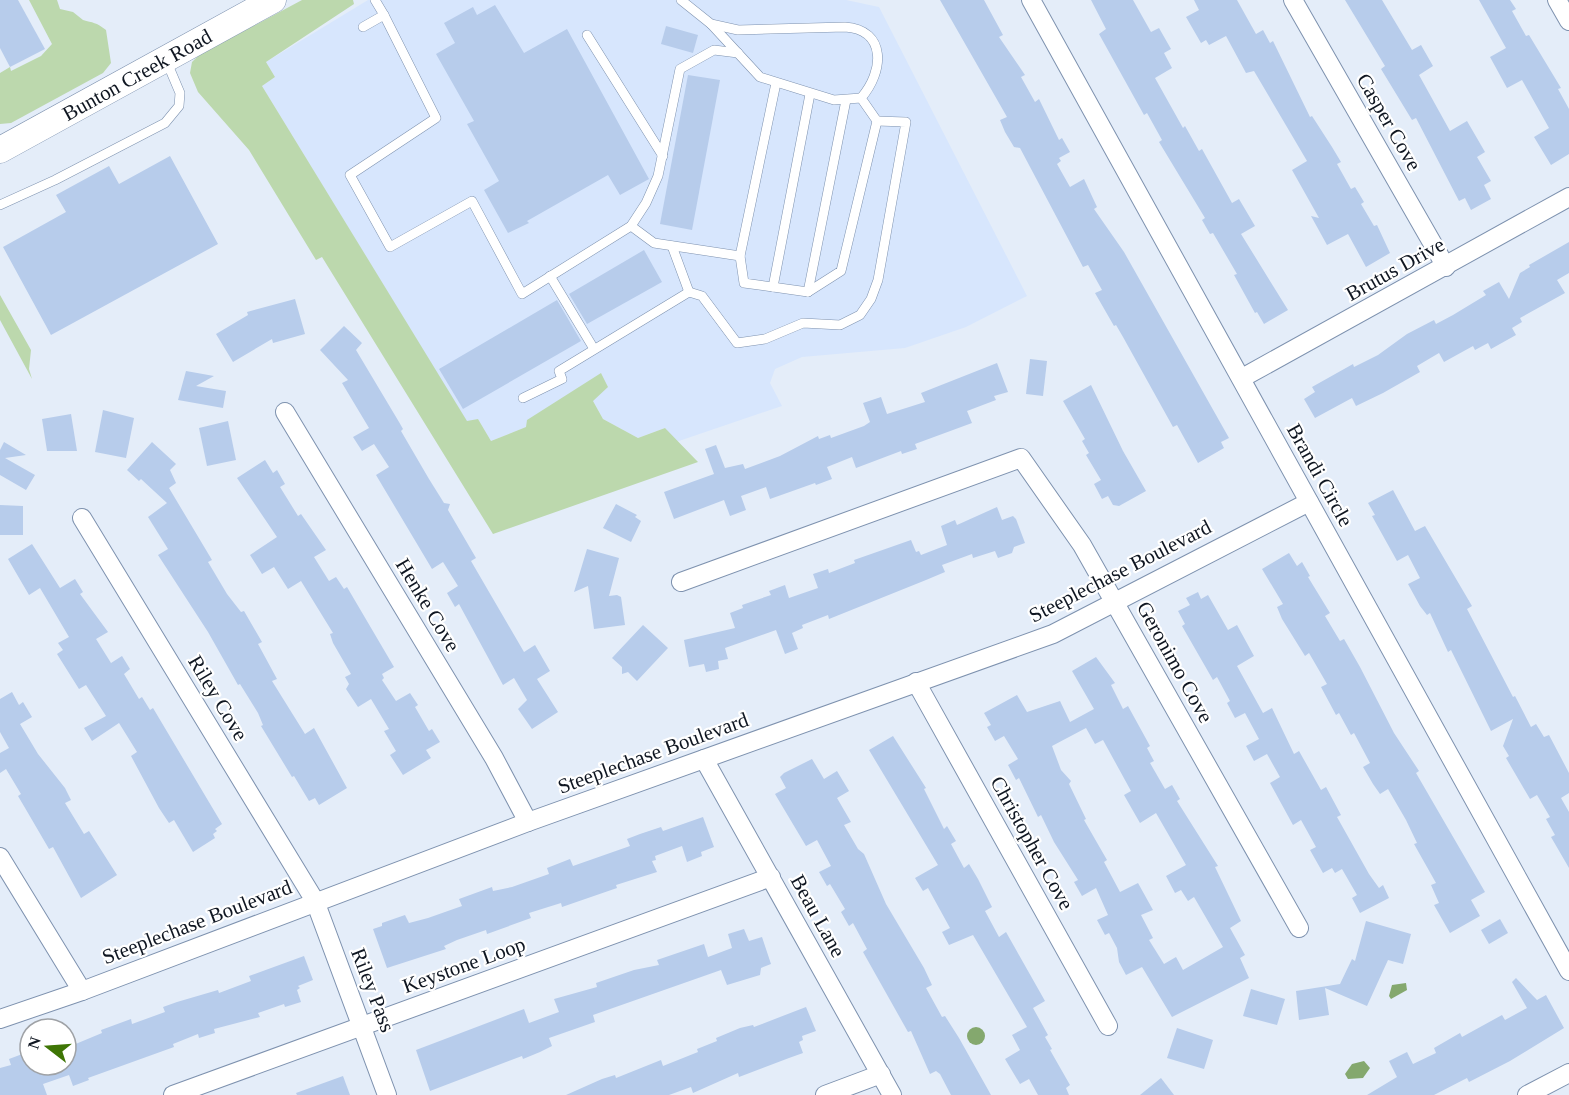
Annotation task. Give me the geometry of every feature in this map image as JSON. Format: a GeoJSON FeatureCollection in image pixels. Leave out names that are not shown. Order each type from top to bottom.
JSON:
{"type":"FeatureCollection","features":[{"type":"Feature","properties":{"kind":"street","name":"Bunton Creek Road"},"geometry":{"type":"LineString","coordinates":[[0,150],[273,0]]}},
{"type":"Feature","properties":{"kind":"street","name":"Brandi Circle"},"geometry":{"type":"LineString","coordinates":[[1031,0],[1569,971]]}},
{"type":"Feature","properties":{"kind":"street","name":"Casper Cove"},"geometry":{"type":"LineString","coordinates":[[1293,0],[1446,267]]}},
{"type":"Feature","properties":{"kind":"street"},"geometry":{"type":"LineString","coordinates":[[1557,0],[1569,21]]}},
{"type":"Feature","properties":{"kind":"street","name":"Brutus Drive"},"geometry":{"type":"LineString","coordinates":[[1242,378],[1569,197]]}},
{"type":"Feature","properties":{"kind":"street","name":"Henke Cove"},"geometry":{"type":"LineString","coordinates":[[285,412],[494,758],[528,822]]}},
{"type":"Feature","properties":{"kind":"street","name":"Geronimo Cove"},"geometry":{"type":"LineString","coordinates":[[681,582],[1021,458],[1082,545],[1299,928]]}},
{"type":"Feature","properties":{"kind":"street","name":"Steeplechase Boulevard"},"geometry":{"type":"LineString","coordinates":[[0,1019],[82,991],[528,822],[1053,634],[1116,603],[1228,542],[1310,502]]}},
{"type":"Feature","properties":{"kind":"street","name":"Riley Cove"},"geometry":{"type":"LineString","coordinates":[[82,518],[315,901]]}},
{"type":"Feature","properties":{"kind":"street","name":"Christopher Cove"},"geometry":{"type":"LineString","coordinates":[[916,682],[1108,1026]]}},
{"type":"Feature","properties":{"kind":"street","name":"Beau Lane"},"geometry":{"type":"LineString","coordinates":[[704,759],[892,1095]]}},
{"type":"Feature","properties":{"kind":"street"},"geometry":{"type":"LineString","coordinates":[[0,857],[82,991]]}},
{"type":"Feature","properties":{"kind":"street","name":"Keystone Loop"},"geometry":{"type":"LineString","coordinates":[[173,1095],[771,877]]}},
{"type":"Feature","properties":{"kind":"street","name":"Riley Pass"},"geometry":{"type":"LineString","coordinates":[[315,901],[387,1095]]}},
{"type":"Feature","properties":{"kind":"street"},"geometry":{"type":"LineString","coordinates":[[1527,1095],[1569,1073]]}},
{"type":"Feature","properties":{"kind":"street"},"geometry":{"type":"LineString","coordinates":[[825,1095],[881,1074]]}},
{"type":"Feature","properties":{"kind":"lane"},"geometry":{"type":"LineString","coordinates":[[375,0],[436,118],[350,175],[390,247],[472,201],[522,294],[631,226],[646,203],[658,177],[680,69],[714,50],[738,53]]}},
{"type":"Feature","properties":{"kind":"lane"},"geometry":{"type":"LineString","coordinates":[[681,0],[711,24],[760,77],[776,83],[834,100],[861,98],[872,85],[878,68],[878,52],[872,38],[861,28],[738,30],[711,24]]}},
{"type":"Feature","properties":{"kind":"lane"},"geometry":{"type":"LineString","coordinates":[[363,27],[384,15]]}},
{"type":"Feature","properties":{"kind":"lane"},"geometry":{"type":"LineString","coordinates":[[587,35],[663,156]]}},
{"type":"Feature","properties":{"kind":"lane"},"geometry":{"type":"LineString","coordinates":[[0,205],[55,180],[165,123],[179,106],[180,93],[166,60]]}},
{"type":"Feature","properties":{"kind":"lane"},"geometry":{"type":"LineString","coordinates":[[776,83],[740,256],[744,283],[808,292],[841,271],[877,121],[861,98]]}},
{"type":"Feature","properties":{"kind":"lane"},"geometry":{"type":"LineString","coordinates":[[773,286],[810,94]]}},
{"type":"Feature","properties":{"kind":"lane"},"geometry":{"type":"LineString","coordinates":[[808,292],[846,99]]}},
{"type":"Feature","properties":{"kind":"lane"},"geometry":{"type":"LineString","coordinates":[[672,246],[689,292],[702,297],[737,343],[765,339],[803,323],[840,325],[861,315],[872,299],[878,280],[906,122],[877,121]]}},
{"type":"Feature","properties":{"kind":"lane"},"geometry":{"type":"LineString","coordinates":[[631,226],[654,243],[740,256]]}},
{"type":"Feature","properties":{"kind":"lane"},"geometry":{"type":"LineString","coordinates":[[550,276],[594,349]]}},
{"type":"Feature","properties":{"kind":"lane"},"geometry":{"type":"LineString","coordinates":[[523,398],[562,379],[559,371],[689,292]]}},
{"type":"Feature","properties":{"kind":"shaded area"},"geometry":{"type":"Polygon","coordinates":[[[29,0],[57,0],[60,9],[73,12],[83,20],[97,24],[106,30],[111,63],[103,73],[11,123],[0,124],[0,73],[10,67],[11,71],[41,56],[52,44],[29,0]]]}},
{"type":"Feature","properties":{"kind":"shaded area"},"geometry":{"type":"Polygon","coordinates":[[[302,0],[353,0],[354,4],[266,62],[275,77],[262,86],[467,421],[478,419],[491,441],[526,427],[527,420],[601,373],[608,387],[593,401],[603,419],[638,438],[665,428],[698,462],[493,534],[322,257],[316,260],[249,150],[198,92],[190,73],[192,62],[199,55],[302,0]]]}},
{"type":"Feature","properties":{"kind":"shaded area"},"geometry":{"type":"Polygon","coordinates":[[[368,0],[846,0],[879,7],[1027,296],[966,327],[905,348],[802,357],[775,369],[770,383],[782,406],[676,442],[665,428],[638,438],[603,419],[593,401],[491,441],[478,419],[467,422],[262,86],[275,77],[266,62],[368,0]]]}},
{"type":"Feature","properties":{"kind":"shaded area"},"geometry":{"type":"Polygon","coordinates":[[[0,295],[31,350],[29,369],[32,379],[0,320],[0,295]]]}},
{"type":"Feature","properties":{"kind":"shaded area"},"geometry":{"type":"Polygon","coordinates":[[[1406,983],[1407,990],[1391,999],[1389,996],[1392,985],[1406,983]]]}},
{"type":"Feature","properties":{"kind":"shaded area"},"geometry":{"type":"Polygon","coordinates":[[[972,1027],[980,1027],[985,1032],[983,1043],[972,1045],[967,1040],[967,1032],[972,1027]]]}},
{"type":"Feature","properties":{"kind":"shaded area"},"geometry":{"type":"Polygon","coordinates":[[[1364,1061],[1370,1068],[1363,1078],[1348,1079],[1345,1074],[1352,1064],[1364,1061]]]}},
{"type":"Feature","properties":{"kind":"building"},"geometry":{"type":"Polygon","coordinates":[[[0,0],[18,0],[45,49],[10,67],[0,48],[0,0]]]}},
{"type":"Feature","properties":{"kind":"building"},"geometry":{"type":"Polygon","coordinates":[[[940,0],[984,0],[1003,35],[999,37],[1025,75],[1021,77],[1035,102],[1039,99],[1059,140],[1062,138],[1070,152],[1059,158],[1061,161],[1057,164],[1070,187],[1084,179],[1097,207],[1094,209],[1124,252],[1229,438],[1221,442],[1224,448],[1198,463],[1177,425],[1173,427],[1123,337],[1095,293],[1102,290],[1088,265],[1083,267],[1020,148],[1014,147],[1005,132],[1000,120],[1007,117],[940,0]]]}},
{"type":"Feature","properties":{"kind":"building"},"geometry":{"type":"Polygon","coordinates":[[[1091,0],[1133,0],[1151,32],[1159,28],[1171,49],[1164,53],[1172,68],[1155,78],[1183,128],[1185,126],[1199,151],[1202,149],[1232,203],[1239,199],[1255,226],[1241,234],[1288,310],[1264,324],[1257,312],[1255,313],[1234,275],[1237,274],[1213,233],[1210,234],[1202,220],[1205,218],[1159,142],[1162,140],[1147,113],[1144,115],[1099,34],[1106,29],[1091,0]]]}},
{"type":"Feature","properties":{"kind":"building"},"geometry":{"type":"Polygon","coordinates":[[[1194,0],[1237,0],[1256,34],[1263,30],[1270,43],[1273,41],[1310,117],[1312,116],[1341,162],[1337,164],[1351,189],[1355,187],[1364,202],[1361,204],[1374,226],[1377,225],[1390,253],[1366,267],[1348,234],[1327,245],[1311,216],[1319,218],[1292,170],[1307,161],[1254,71],[1246,73],[1226,36],[1209,45],[1206,40],[1201,43],[1186,17],[1199,10],[1194,0]]]}},
{"type":"Feature","properties":{"kind":"building"},"geometry":{"type":"Polygon","coordinates":[[[1345,0],[1382,0],[1412,50],[1421,45],[1433,66],[1419,75],[1450,131],[1467,121],[1485,152],[1477,157],[1491,181],[1484,185],[1491,199],[1471,210],[1465,198],[1459,201],[1416,118],[1412,120],[1381,69],[1385,66],[1345,0]]]}},
{"type":"Feature","properties":{"kind":"building"},"geometry":{"type":"Polygon","coordinates":[[[1479,0],[1510,0],[1516,9],[1512,11],[1526,36],[1529,35],[1561,88],[1558,89],[1569,109],[1569,154],[1551,165],[1534,137],[1549,128],[1522,80],[1507,88],[1490,57],[1506,48],[1479,0]]]}},
{"type":"Feature","properties":{"kind":"building"},"geometry":{"type":"Polygon","coordinates":[[[495,5],[524,53],[567,29],[649,179],[620,195],[608,175],[527,221],[529,223],[508,233],[484,190],[499,181],[467,124],[474,121],[436,54],[455,43],[444,23],[473,7],[477,15],[495,5]]]}},
{"type":"Feature","properties":{"kind":"building"},"geometry":{"type":"Polygon","coordinates":[[[666,26],[698,35],[693,53],[661,44],[666,26]]]}},
{"type":"Feature","properties":{"kind":"building"},"geometry":{"type":"Polygon","coordinates":[[[688,75],[720,80],[692,230],[660,224],[688,75]]]}},
{"type":"Feature","properties":{"kind":"building"},"geometry":{"type":"Polygon","coordinates":[[[170,156],[218,244],[51,335],[3,247],[66,212],[56,195],[109,166],[119,184],[170,156]]]}},
{"type":"Feature","properties":{"kind":"building"},"geometry":{"type":"Polygon","coordinates":[[[1569,242],[1569,273],[1557,280],[1565,293],[1520,318],[1522,322],[1512,328],[1516,335],[1491,349],[1488,343],[1475,350],[1473,346],[1444,362],[1439,353],[1417,366],[1420,372],[1383,393],[1356,406],[1352,398],[1315,418],[1304,399],[1315,392],[1312,387],[1353,364],[1354,367],[1378,355],[1407,334],[1434,320],[1436,324],[1453,315],[1486,295],[1483,291],[1499,282],[1509,299],[1520,273],[1530,267],[1529,265],[1569,242]]]}},
{"type":"Feature","properties":{"kind":"building"},"geometry":{"type":"Polygon","coordinates":[[[644,250],[662,282],[587,324],[569,294],[644,250]]]}},
{"type":"Feature","properties":{"kind":"building"},"geometry":{"type":"Polygon","coordinates":[[[295,299],[305,334],[273,343],[272,339],[233,362],[216,334],[248,315],[247,312],[295,299]]]}},
{"type":"Feature","properties":{"kind":"building"},"geometry":{"type":"Polygon","coordinates":[[[557,300],[581,341],[463,409],[439,369],[557,300]]]}},
{"type":"Feature","properties":{"kind":"building"},"geometry":{"type":"Polygon","coordinates":[[[344,326],[362,343],[356,350],[403,429],[401,431],[429,479],[444,503],[450,504],[448,510],[476,558],[471,561],[524,652],[535,645],[550,671],[537,679],[558,712],[532,729],[518,709],[527,700],[514,678],[503,685],[459,604],[455,607],[447,593],[458,586],[443,562],[432,569],[376,475],[389,467],[374,444],[362,451],[353,437],[369,428],[342,383],[348,380],[320,350],[344,326]]]}},
{"type":"Feature","properties":{"kind":"building"},"geometry":{"type":"Polygon","coordinates":[[[1030,359],[1047,361],[1043,396],[1026,394],[1030,359]]]}},
{"type":"Feature","properties":{"kind":"building"},"geometry":{"type":"Polygon","coordinates":[[[997,363],[1008,392],[994,396],[996,400],[967,411],[972,423],[915,444],[917,449],[902,454],[901,451],[856,468],[852,457],[827,467],[832,479],[816,485],[815,483],[770,499],[766,487],[741,496],[746,510],[730,516],[724,500],[674,519],[664,492],[714,474],[705,449],[716,445],[725,468],[743,464],[745,469],[780,456],[818,436],[819,439],[830,435],[831,438],[864,426],[870,422],[863,403],[881,397],[887,414],[925,402],[921,393],[997,363]]]}},
{"type":"Feature","properties":{"kind":"building"},"geometry":{"type":"Polygon","coordinates":[[[186,371],[214,376],[196,386],[226,391],[223,408],[178,400],[186,371]]]}},
{"type":"Feature","properties":{"kind":"building"},"geometry":{"type":"Polygon","coordinates":[[[1091,385],[1123,451],[1146,491],[1119,506],[1113,505],[1108,496],[1102,499],[1094,484],[1101,480],[1086,455],[1089,453],[1082,441],[1085,439],[1063,401],[1091,385]]]}},
{"type":"Feature","properties":{"kind":"building"},"geometry":{"type":"Polygon","coordinates":[[[103,410],[134,418],[126,458],[95,452],[103,410]]]}},
{"type":"Feature","properties":{"kind":"building"},"geometry":{"type":"Polygon","coordinates":[[[71,414],[77,451],[47,451],[42,419],[71,414]]]}},
{"type":"Feature","properties":{"kind":"building"},"geometry":{"type":"Polygon","coordinates":[[[228,421],[236,460],[207,466],[199,428],[228,421]]]}},
{"type":"Feature","properties":{"kind":"building"},"geometry":{"type":"Polygon","coordinates":[[[4,442],[26,455],[5,458],[35,475],[26,490],[0,475],[0,450],[4,442]]]}},
{"type":"Feature","properties":{"kind":"building"},"geometry":{"type":"Polygon","coordinates":[[[152,442],[176,464],[170,470],[176,483],[169,488],[212,560],[208,562],[227,594],[241,612],[244,611],[262,642],[258,644],[277,679],[272,681],[305,734],[314,728],[347,788],[319,805],[315,798],[309,801],[294,776],[292,777],[261,726],[263,725],[258,713],[240,684],[238,685],[208,632],[158,555],[168,549],[148,517],[167,503],[141,479],[139,481],[127,470],[152,442]]]}},
{"type":"Feature","properties":{"kind":"building"},"geometry":{"type":"Polygon","coordinates":[[[265,460],[273,473],[277,470],[285,484],[280,487],[298,516],[301,514],[326,550],[314,557],[329,581],[336,577],[344,589],[347,587],[394,667],[382,674],[384,678],[382,680],[396,701],[410,693],[429,731],[432,729],[440,742],[426,750],[431,758],[403,775],[390,755],[396,751],[384,731],[389,729],[371,699],[358,707],[346,689],[349,684],[345,677],[351,674],[333,643],[330,634],[333,633],[301,581],[288,589],[274,567],[262,574],[250,555],[277,537],[237,478],[265,460]]]}},
{"type":"Feature","properties":{"kind":"building"},"geometry":{"type":"Polygon","coordinates":[[[1393,490],[1415,531],[1425,526],[1472,606],[1467,609],[1513,697],[1515,696],[1531,727],[1536,724],[1544,737],[1549,735],[1569,773],[1569,793],[1561,798],[1569,812],[1569,868],[1551,837],[1555,835],[1546,819],[1550,817],[1537,795],[1530,799],[1506,758],[1509,756],[1503,746],[1513,719],[1491,731],[1451,650],[1448,652],[1430,613],[1427,615],[1420,606],[1408,584],[1420,578],[1408,555],[1397,561],[1372,516],[1375,515],[1368,503],[1393,490]]]}},
{"type":"Feature","properties":{"kind":"building"},"geometry":{"type":"Polygon","coordinates":[[[616,504],[637,515],[635,517],[641,521],[631,542],[603,528],[616,504]]]}},
{"type":"Feature","properties":{"kind":"building"},"geometry":{"type":"Polygon","coordinates":[[[0,505],[23,506],[23,535],[0,535],[0,505]]]}},
{"type":"Feature","properties":{"kind":"building"},"geometry":{"type":"Polygon","coordinates":[[[997,507],[1002,520],[1013,516],[1016,519],[1025,543],[1014,547],[1012,553],[998,558],[995,551],[973,558],[972,554],[942,565],[945,572],[926,580],[829,619],[828,615],[802,625],[803,628],[792,633],[798,649],[785,654],[776,630],[725,648],[728,659],[718,661],[719,669],[706,672],[704,664],[689,667],[684,640],[735,628],[730,613],[743,608],[742,605],[771,595],[769,591],[785,585],[789,598],[818,588],[813,574],[828,569],[829,573],[855,563],[854,560],[911,540],[916,552],[919,551],[921,555],[947,545],[941,526],[955,520],[957,525],[997,507]]]}},
{"type":"Feature","properties":{"kind":"building"},"geometry":{"type":"Polygon","coordinates":[[[32,544],[60,588],[75,579],[83,592],[80,594],[108,632],[96,639],[111,663],[122,656],[130,669],[124,674],[139,699],[142,697],[150,710],[153,708],[222,824],[215,829],[217,831],[213,834],[215,838],[193,852],[174,820],[169,823],[159,808],[131,756],[137,752],[119,723],[92,741],[84,728],[106,716],[86,685],[79,689],[57,654],[63,650],[58,643],[69,637],[40,588],[29,595],[8,559],[32,544]]]}},
{"type":"Feature","properties":{"kind":"building"},"geometry":{"type":"Polygon","coordinates":[[[587,549],[619,558],[609,596],[621,597],[625,625],[594,629],[588,586],[574,592],[587,549]]]}},
{"type":"Feature","properties":{"kind":"building"},"geometry":{"type":"Polygon","coordinates":[[[1289,553],[1297,566],[1302,562],[1310,576],[1308,577],[1330,613],[1325,616],[1340,641],[1344,639],[1394,733],[1419,771],[1416,773],[1485,892],[1471,900],[1480,916],[1450,933],[1434,905],[1439,903],[1431,885],[1436,883],[1414,844],[1417,843],[1406,820],[1388,789],[1380,794],[1373,784],[1363,767],[1370,763],[1354,733],[1351,735],[1339,713],[1336,715],[1321,687],[1327,684],[1309,653],[1305,656],[1282,619],[1277,607],[1283,604],[1262,569],[1289,553]]]}},
{"type":"Feature","properties":{"kind":"building"},"geometry":{"type":"Polygon","coordinates":[[[1198,592],[1201,599],[1208,595],[1228,630],[1237,625],[1254,656],[1237,666],[1263,713],[1272,708],[1294,754],[1299,751],[1321,790],[1326,787],[1341,815],[1337,817],[1369,874],[1379,888],[1383,885],[1389,898],[1360,913],[1352,898],[1357,895],[1342,869],[1335,873],[1332,868],[1323,873],[1310,850],[1316,847],[1301,820],[1293,825],[1270,783],[1280,777],[1267,754],[1254,761],[1246,746],[1259,739],[1245,713],[1235,718],[1227,703],[1230,701],[1217,677],[1213,680],[1182,626],[1185,624],[1178,611],[1190,605],[1186,598],[1198,592]]]}},
{"type":"Feature","properties":{"kind":"building"},"geometry":{"type":"Polygon","coordinates":[[[643,625],[668,648],[637,681],[628,672],[622,674],[622,667],[612,658],[643,625]]]}},
{"type":"Feature","properties":{"kind":"building"},"geometry":{"type":"Polygon","coordinates":[[[1096,657],[1115,683],[1111,685],[1123,709],[1128,706],[1150,746],[1147,748],[1154,761],[1150,763],[1165,789],[1172,785],[1180,799],[1177,801],[1218,866],[1215,867],[1241,921],[1230,928],[1245,955],[1240,958],[1249,978],[1172,1017],[1142,967],[1126,975],[1119,962],[1117,948],[1109,933],[1105,935],[1097,920],[1108,915],[1096,888],[1082,896],[1074,882],[1078,880],[1054,842],[1041,815],[1038,817],[1019,778],[1016,780],[1008,765],[1018,759],[1004,736],[995,741],[987,727],[991,725],[984,713],[1017,695],[1027,712],[1060,701],[1070,722],[1094,709],[1072,671],[1096,657]],[[1086,728],[1052,746],[1061,770],[1071,781],[1069,784],[1086,819],[1084,820],[1107,860],[1104,862],[1120,892],[1138,883],[1153,910],[1141,915],[1153,938],[1149,940],[1164,964],[1176,957],[1183,970],[1223,947],[1194,897],[1188,901],[1181,890],[1175,893],[1166,876],[1186,865],[1156,813],[1140,823],[1124,795],[1131,791],[1103,740],[1095,744],[1086,728]]]}},
{"type":"Feature","properties":{"kind":"building"},"geometry":{"type":"Polygon","coordinates":[[[12,692],[19,705],[23,702],[32,717],[20,724],[38,754],[65,788],[71,800],[65,803],[84,834],[89,831],[117,875],[81,898],[53,847],[49,849],[18,796],[21,794],[6,769],[0,773],[0,753],[9,748],[0,732],[0,699],[12,692]]]}},
{"type":"Feature","properties":{"kind":"building"},"geometry":{"type":"Polygon","coordinates":[[[893,736],[926,788],[924,789],[944,829],[947,826],[956,841],[951,844],[964,868],[969,864],[978,879],[992,907],[985,911],[999,937],[1006,932],[1045,1001],[1033,1008],[1048,1035],[1045,1037],[1052,1049],[1050,1050],[1070,1085],[1066,1088],[1069,1095],[1038,1095],[1029,1079],[1020,1084],[1005,1059],[1020,1050],[1012,1035],[1027,1027],[973,935],[949,945],[942,932],[950,928],[928,888],[923,891],[915,878],[938,865],[869,750],[893,736]]]}},
{"type":"Feature","properties":{"kind":"building"},"geometry":{"type":"Polygon","coordinates":[[[812,759],[824,779],[837,771],[849,791],[837,798],[851,822],[844,825],[858,849],[864,854],[886,904],[924,968],[932,985],[926,988],[942,1017],[945,1016],[959,1038],[991,1095],[951,1095],[940,1074],[936,1071],[930,1074],[911,1031],[908,1032],[863,952],[867,949],[853,923],[849,926],[841,912],[845,909],[830,884],[827,886],[819,872],[831,866],[817,840],[806,846],[775,794],[786,788],[780,777],[784,773],[812,759]]]}},
{"type":"Feature","properties":{"kind":"building"},"geometry":{"type":"Polygon","coordinates":[[[703,817],[714,847],[701,852],[702,856],[687,862],[682,846],[655,856],[656,860],[652,861],[657,872],[616,885],[617,888],[562,907],[561,903],[529,913],[531,918],[487,934],[486,930],[457,940],[444,946],[446,949],[387,968],[373,929],[382,926],[382,923],[405,915],[409,923],[428,918],[462,906],[459,899],[492,887],[493,891],[512,887],[549,874],[547,868],[570,859],[573,866],[630,846],[627,839],[640,834],[661,827],[663,831],[703,817]]]}},
{"type":"Feature","properties":{"kind":"building"},"geometry":{"type":"Polygon","coordinates":[[[1500,919],[1508,933],[1489,944],[1481,930],[1500,919]]]}},
{"type":"Feature","properties":{"kind":"building"},"geometry":{"type":"Polygon","coordinates":[[[1366,921],[1411,934],[1403,964],[1388,960],[1367,1006],[1325,988],[1329,1015],[1299,1020],[1296,991],[1340,984],[1352,959],[1355,961],[1366,921]]]}},
{"type":"Feature","properties":{"kind":"building"},"geometry":{"type":"Polygon","coordinates":[[[744,929],[749,941],[762,937],[771,964],[761,968],[760,975],[727,985],[721,970],[593,1015],[595,1022],[549,1038],[552,1046],[540,1052],[523,1059],[522,1056],[430,1091],[416,1050],[524,1009],[529,1023],[559,1012],[554,999],[597,987],[596,983],[634,970],[659,965],[657,960],[704,944],[708,957],[732,948],[728,934],[744,929]]]}},
{"type":"Feature","properties":{"kind":"building"},"geometry":{"type":"Polygon","coordinates":[[[304,956],[313,980],[298,986],[301,1002],[285,1007],[284,1004],[258,1013],[260,1017],[214,1029],[215,1033],[199,1038],[198,1034],[173,1044],[174,1047],[88,1078],[89,1080],[73,1086],[70,1077],[78,1077],[78,1043],[102,1033],[101,1030],[131,1019],[132,1024],[165,1012],[163,1007],[218,990],[219,993],[251,981],[249,976],[304,956]]]}},
{"type":"Feature","properties":{"kind":"building"},"geometry":{"type":"Polygon","coordinates":[[[1516,978],[1537,1000],[1546,995],[1564,1028],[1510,1061],[1469,1082],[1467,1078],[1434,1095],[1367,1095],[1397,1077],[1389,1061],[1407,1052],[1413,1064],[1436,1053],[1434,1048],[1460,1033],[1462,1037],[1502,1015],[1505,1020],[1527,1008],[1512,982],[1516,978]]]}},
{"type":"Feature","properties":{"kind":"building"},"geometry":{"type":"Polygon","coordinates":[[[1251,989],[1285,999],[1277,1025],[1243,1016],[1251,989]]]}},
{"type":"Feature","properties":{"kind":"building"},"geometry":{"type":"Polygon","coordinates":[[[806,1007],[816,1031],[802,1036],[803,1040],[799,1042],[803,1053],[739,1077],[738,1073],[693,1093],[691,1087],[669,1095],[566,1095],[602,1079],[615,1075],[616,1078],[661,1060],[663,1066],[698,1052],[697,1049],[717,1041],[716,1038],[740,1028],[753,1025],[754,1027],[806,1007]]]}},
{"type":"Feature","properties":{"kind":"building"},"geometry":{"type":"Polygon","coordinates":[[[1177,1028],[1213,1040],[1204,1069],[1167,1058],[1177,1028]]]}},
{"type":"Feature","properties":{"kind":"building"},"geometry":{"type":"Polygon","coordinates":[[[18,1056],[18,1077],[63,1077],[43,1084],[47,1095],[0,1095],[0,1068],[11,1065],[9,1059],[18,1056]]]}},
{"type":"Feature","properties":{"kind":"building"},"geometry":{"type":"Polygon","coordinates":[[[343,1076],[350,1095],[297,1095],[296,1093],[343,1076]]]}},
{"type":"Feature","properties":{"kind":"building"},"geometry":{"type":"Polygon","coordinates":[[[1161,1078],[1174,1095],[1140,1095],[1161,1078]]]}}]}
